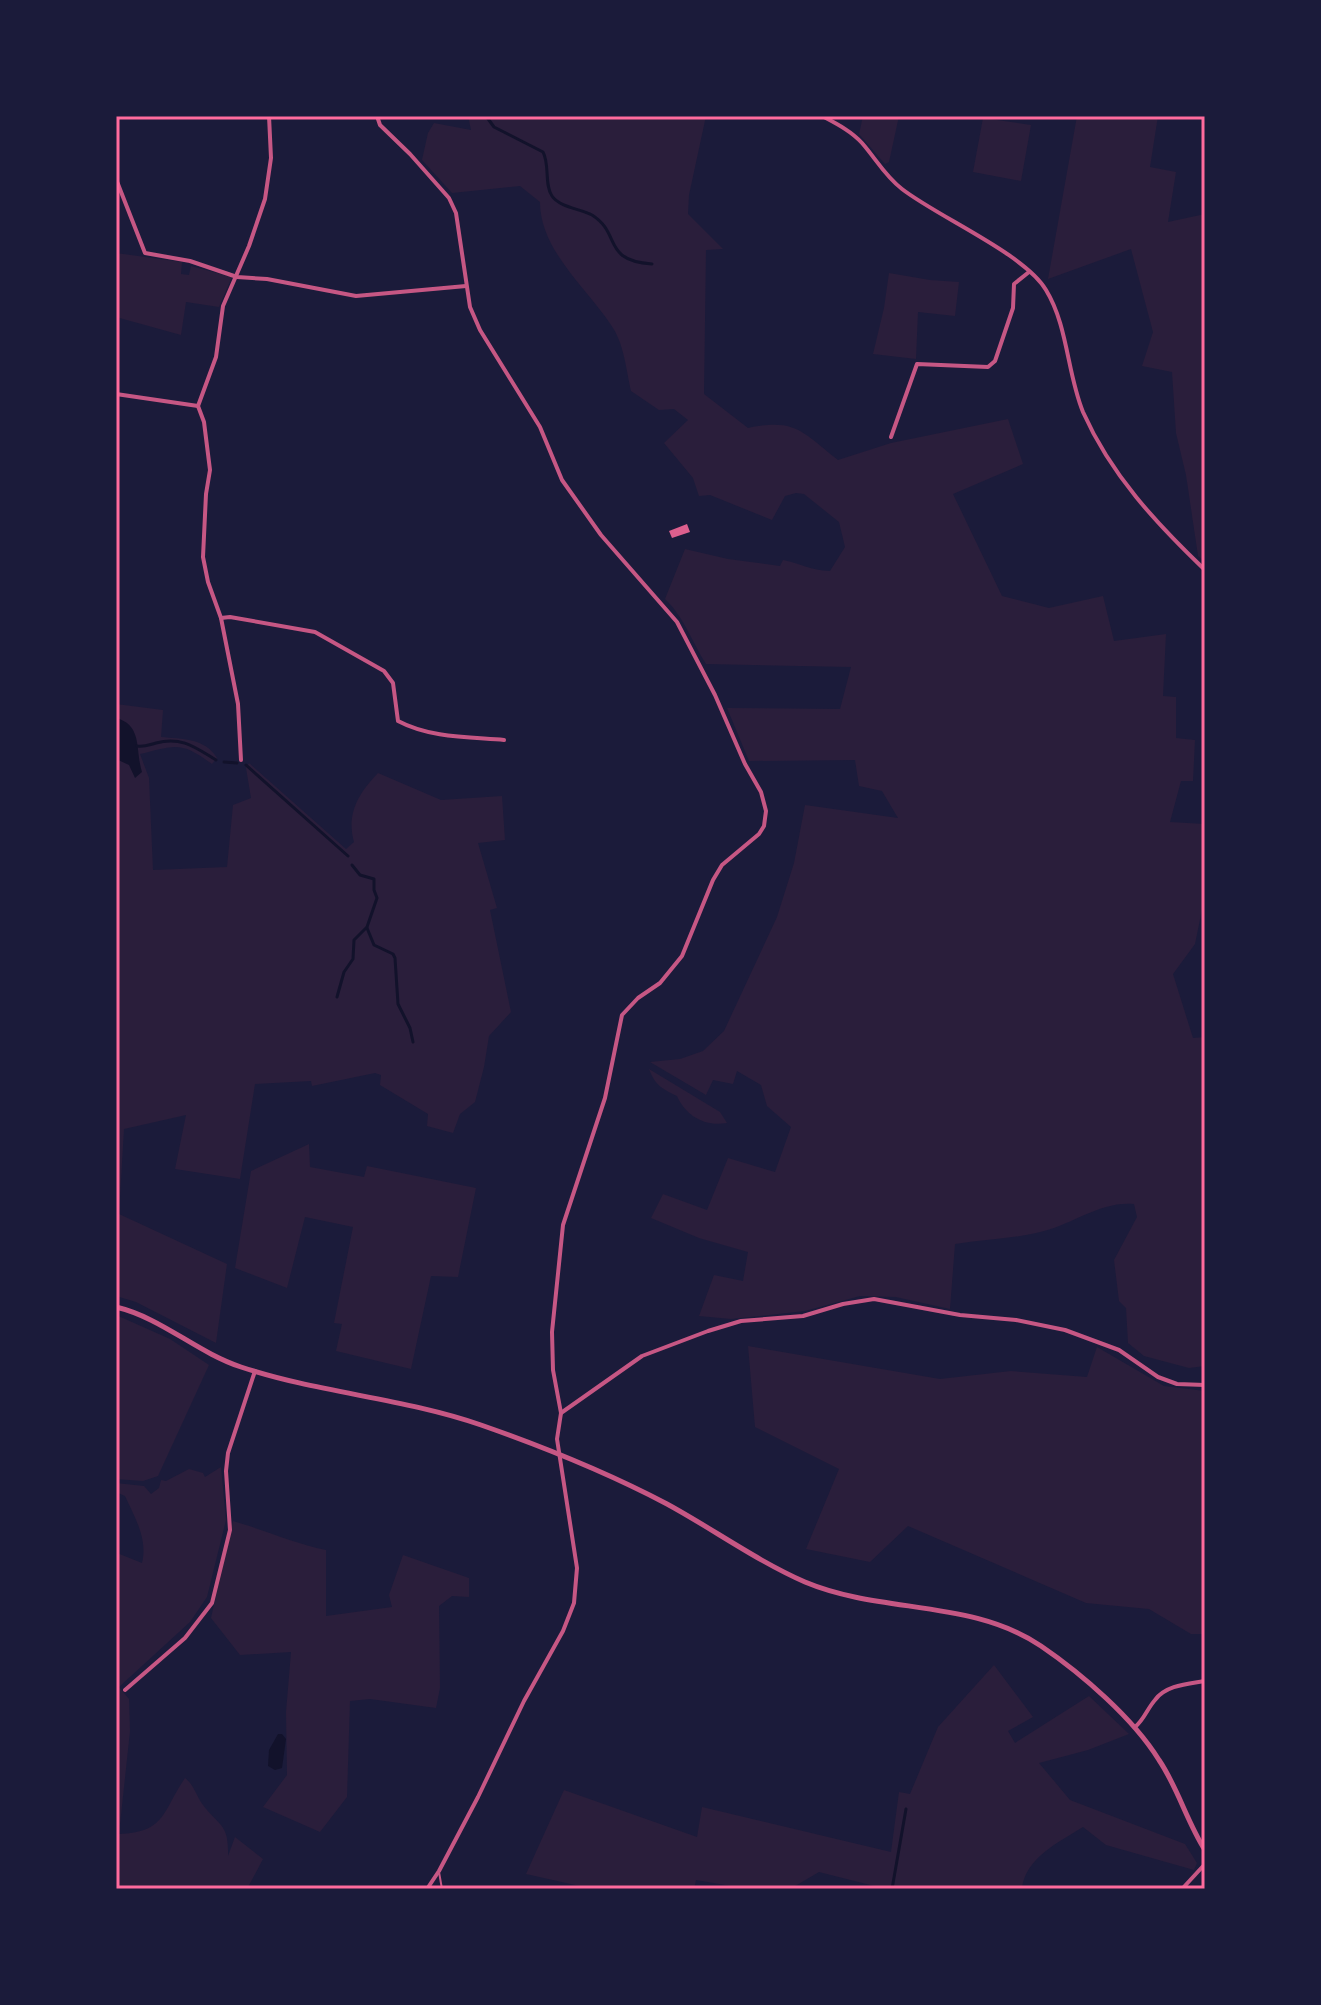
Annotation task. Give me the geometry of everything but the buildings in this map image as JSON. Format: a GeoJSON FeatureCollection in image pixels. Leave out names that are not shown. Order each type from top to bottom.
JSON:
{"type":"FeatureCollection","features":[{"type":"Feature","properties":{"kind":"street"},"geometry":{"type":"LineString","coordinates":[[241,760],[238,704],[221,618],[203,557],[210,470],[204,422],[198,406],[216,357],[223,306],[237,277],[265,199],[270,174],[269,116]]}},
{"type":"Feature","properties":{"kind":"street"},"geometry":{"type":"LineString","coordinates":[[377,116],[380,125],[449,198],[456,213],[470,307],[480,330],[540,427],[562,480],[601,535],[677,622],[761,792],[766,811],[764,826],[759,834],[722,865],[713,880],[682,956],[660,983],[638,998],[622,1015],[605,1098],[563,1225],[552,1332],[553,1370],[561,1413],[557,1439],[576,1552],[577,1588],[574,1603],[563,1631],[524,1701],[478,1797],[427,1889]]}},
{"type":"Feature","properties":{"kind":"street"},"geometry":{"type":"LineString","coordinates":[[822,116],[844,127],[861,142],[889,178],[926,207],[980,237],[1029,272],[1045,288],[1059,324],[1083,412],[1126,488],[1205,570]]}},
{"type":"Feature","properties":{"kind":"street"},"geometry":{"type":"LineString","coordinates":[[116,179],[145,253],[190,261],[237,277],[267,279],[356,296],[466,286]]}},
{"type":"Feature","properties":{"kind":"street"},"geometry":{"type":"LineString","coordinates":[[891,437],[917,364],[988,367],[995,361],[1013,308],[1014,284],[1029,272]]}},
{"type":"Feature","properties":{"kind":"street"},"geometry":{"type":"LineString","coordinates":[[116,394],[198,406]]}},
{"type":"Feature","properties":{"kind":"street"},"geometry":{"type":"LineString","coordinates":[[221,618],[315,632],[372,664],[384,671],[393,683],[398,721],[412,729],[504,740]]}},
{"type":"Feature","properties":{"kind":"street"},"geometry":{"type":"LineString","coordinates":[[561,1413],[642,1356],[708,1331],[741,1321],[803,1316],[874,1299],[1065,1330],[1119,1350],[1158,1377],[1177,1384],[1205,1385]]}},
{"type":"Feature","properties":{"kind":"street"},"geometry":{"type":"LineString","coordinates":[[116,1307],[145,1315],[216,1356],[255,1371],[440,1412],[483,1426],[643,1492],[812,1585],[854,1597],[979,1618],[1019,1633],[1062,1661],[1135,1728],[1167,1772],[1205,1850]]}},
{"type":"Feature","properties":{"kind":"street"},"geometry":{"type":"LineString","coordinates":[[125,1690],[185,1638],[212,1603],[230,1530],[226,1482],[228,1453],[255,1371]]}},
{"type":"Feature","properties":{"kind":"street"},"geometry":{"type":"LineString","coordinates":[[1135,1728],[1156,1697],[1174,1686],[1205,1681]]}},
{"type":"Feature","properties":{"kind":"street"},"geometry":{"type":"LineString","coordinates":[[1182,1889],[1205,1864]]}},
{"type":"Feature","properties":{"kind":"lane"},"geometry":{"type":"LineString","coordinates":[[439,1871],[442,1889]]}},
{"type":"Feature","properties":{"kind":"shaded area"},"geometry":{"type":"Polygon","coordinates":[[[468,116],[706,116],[689,195],[688,214],[723,249],[706,250],[704,394],[748,428],[788,426],[806,435],[838,460],[891,443],[1008,419],[1023,464],[953,494],[1002,596],[1049,608],[1103,596],[1114,641],[1166,634],[1163,696],[1176,697],[1176,738],[1195,740],[1193,781],[1181,781],[1170,822],[1205,824],[1205,895],[1195,944],[1173,974],[1193,1038],[1205,1037],[1205,1366],[1189,1368],[1144,1356],[1128,1343],[1126,1308],[1119,1301],[1114,1260],[1137,1217],[1134,1204],[1110,1206],[1033,1234],[955,1244],[950,1309],[896,1297],[860,1296],[805,1311],[731,1319],[699,1316],[714,1275],[743,1281],[748,1252],[699,1238],[651,1218],[663,1194],[707,1210],[728,1158],[775,1172],[791,1127],[767,1106],[761,1085],[737,1071],[733,1084],[713,1080],[706,1095],[650,1062],[680,1059],[703,1051],[724,1031],[777,917],[794,863],[805,805],[898,818],[882,791],[859,786],[855,760],[749,761],[727,708],[840,709],[851,667],[706,664],[683,622],[665,599],[685,549],[780,566],[783,560],[830,571],[845,547],[839,522],[804,494],[785,496],[772,520],[710,495],[699,496],[693,478],[664,443],[688,420],[674,409],[659,410],[631,391],[619,340],[556,252],[542,220],[540,202],[520,186],[452,193],[422,160],[428,133],[434,123],[471,130],[468,116]]]}},
{"type":"Feature","properties":{"kind":"shaded area"},"geometry":{"type":"Polygon","coordinates":[[[863,116],[899,116],[889,162],[885,164],[859,134],[863,116]]]}},
{"type":"Feature","properties":{"kind":"shaded area"},"geometry":{"type":"Polygon","coordinates":[[[1077,116],[1158,116],[1150,167],[1176,172],[1168,222],[1205,214],[1205,562],[1198,556],[1186,475],[1176,433],[1172,372],[1142,366],[1153,332],[1131,249],[1048,279],[1077,116]]]}},
{"type":"Feature","properties":{"kind":"shaded area"},"geometry":{"type":"Polygon","coordinates":[[[983,118],[1031,125],[1021,181],[973,172],[983,118]]]}},
{"type":"Feature","properties":{"kind":"shaded area"},"geometry":{"type":"Polygon","coordinates":[[[116,253],[182,262],[181,274],[189,275],[191,266],[232,277],[219,307],[186,302],[181,335],[116,317],[116,253]]]}},
{"type":"Feature","properties":{"kind":"shaded area"},"geometry":{"type":"Polygon","coordinates":[[[889,273],[959,282],[955,316],[918,312],[916,359],[873,354],[889,273]]]}},
{"type":"Feature","properties":{"kind":"shaded area"},"geometry":{"type":"Polygon","coordinates":[[[116,704],[163,710],[161,737],[200,743],[217,758],[212,764],[193,751],[178,747],[140,754],[149,778],[153,870],[227,867],[233,805],[251,798],[246,768],[249,763],[346,849],[354,842],[352,822],[356,804],[378,773],[441,800],[502,796],[505,840],[478,843],[497,908],[490,910],[511,1012],[489,1036],[475,1102],[460,1114],[453,1133],[427,1126],[428,1114],[380,1085],[381,1075],[375,1073],[312,1086],[311,1081],[255,1084],[240,1179],[175,1169],[186,1115],[124,1129],[119,1214],[227,1264],[216,1343],[136,1302],[116,1296],[116,704]]]}},
{"type":"Feature","properties":{"kind":"shaded area"},"geometry":{"type":"Polygon","coordinates":[[[116,718],[125,721],[134,732],[142,772],[135,778],[129,765],[116,759],[116,718]]]}},
{"type":"Feature","properties":{"kind":"shaded area"},"geometry":{"type":"Polygon","coordinates":[[[649,1069],[720,1112],[727,1123],[711,1123],[691,1114],[677,1096],[657,1083],[649,1069]]]}},
{"type":"Feature","properties":{"kind":"shaded area"},"geometry":{"type":"Polygon","coordinates":[[[309,1144],[310,1167],[364,1177],[367,1166],[476,1188],[458,1277],[431,1276],[411,1369],[336,1351],[342,1324],[334,1323],[353,1227],[305,1217],[287,1288],[235,1268],[251,1171],[309,1144]]]}},
{"type":"Feature","properties":{"kind":"shaded area"},"geometry":{"type":"Polygon","coordinates":[[[116,1315],[170,1339],[209,1365],[158,1476],[143,1481],[116,1479],[116,1315]]]}},
{"type":"Feature","properties":{"kind":"shaded area"},"geometry":{"type":"Polygon","coordinates":[[[748,1346],[940,1379],[1011,1371],[1087,1377],[1097,1347],[1164,1386],[1205,1391],[1205,1634],[1191,1634],[1149,1609],[1086,1603],[908,1526],[870,1562],[806,1549],[839,1469],[755,1427],[748,1346]]]}},
{"type":"Feature","properties":{"kind":"shaded area"},"geometry":{"type":"Polygon","coordinates":[[[221,1467],[226,1520],[207,1597],[190,1622],[119,1687],[129,1699],[130,1731],[119,1834],[146,1829],[154,1824],[161,1818],[185,1778],[225,1832],[228,1856],[235,1837],[263,1859],[247,1889],[116,1889],[116,1555],[142,1563],[143,1546],[125,1496],[116,1492],[116,1483],[144,1486],[151,1494],[159,1488],[161,1480],[166,1481],[189,1469],[203,1473],[205,1477],[221,1467]]]}},
{"type":"Feature","properties":{"kind":"shaded area"},"geometry":{"type":"Polygon","coordinates":[[[233,1521],[326,1550],[326,1616],[392,1607],[389,1595],[403,1555],[469,1578],[469,1597],[452,1596],[439,1606],[440,1688],[436,1708],[370,1699],[350,1701],[347,1797],[320,1832],[263,1807],[287,1775],[286,1712],[291,1652],[240,1655],[211,1618],[233,1521]]]}},
{"type":"Feature","properties":{"kind":"shaded area"},"geometry":{"type":"Polygon","coordinates":[[[994,1665],[1033,1717],[1008,1731],[1015,1743],[1089,1696],[1129,1734],[1088,1750],[1039,1763],[1070,1800],[1185,1844],[1197,1863],[1194,1870],[1106,1845],[1083,1827],[1036,1860],[1024,1878],[1022,1889],[886,1889],[819,1872],[790,1889],[748,1889],[696,1880],[694,1889],[593,1889],[526,1874],[564,1790],[697,1837],[702,1807],[891,1852],[899,1792],[910,1794],[938,1727],[994,1665]]]}},
{"type":"Feature","properties":{"kind":"shaded area"},"geometry":{"type":"Polygon","coordinates":[[[278,1734],[286,1739],[282,1768],[275,1770],[268,1766],[269,1750],[278,1734]]]}},
{"type":"Feature","properties":{"kind":"waterway"},"geometry":{"type":"LineString","coordinates":[[486,116],[494,127],[543,152],[548,186],[555,200],[592,215],[601,222],[625,257],[652,264]]}},
{"type":"Feature","properties":{"kind":"waterway"},"geometry":{"type":"LineString","coordinates":[[137,746],[165,741],[181,742],[216,760]]}},
{"type":"Feature","properties":{"kind":"waterway"},"geometry":{"type":"LineString","coordinates":[[224,762],[237,763]]}},
{"type":"Feature","properties":{"kind":"waterway"},"geometry":{"type":"LineString","coordinates":[[246,765],[348,856]]}},
{"type":"Feature","properties":{"kind":"waterway"},"geometry":{"type":"LineString","coordinates":[[337,997],[344,972],[353,959],[354,940],[367,927],[377,898],[374,879],[360,875],[352,865]]}},
{"type":"Feature","properties":{"kind":"waterway"},"geometry":{"type":"LineString","coordinates":[[367,928],[374,945],[395,958],[398,1004],[413,1042]]}},
{"type":"Feature","properties":{"kind":"waterway"},"geometry":{"type":"LineString","coordinates":[[892,1889],[906,1809]]}}]}
